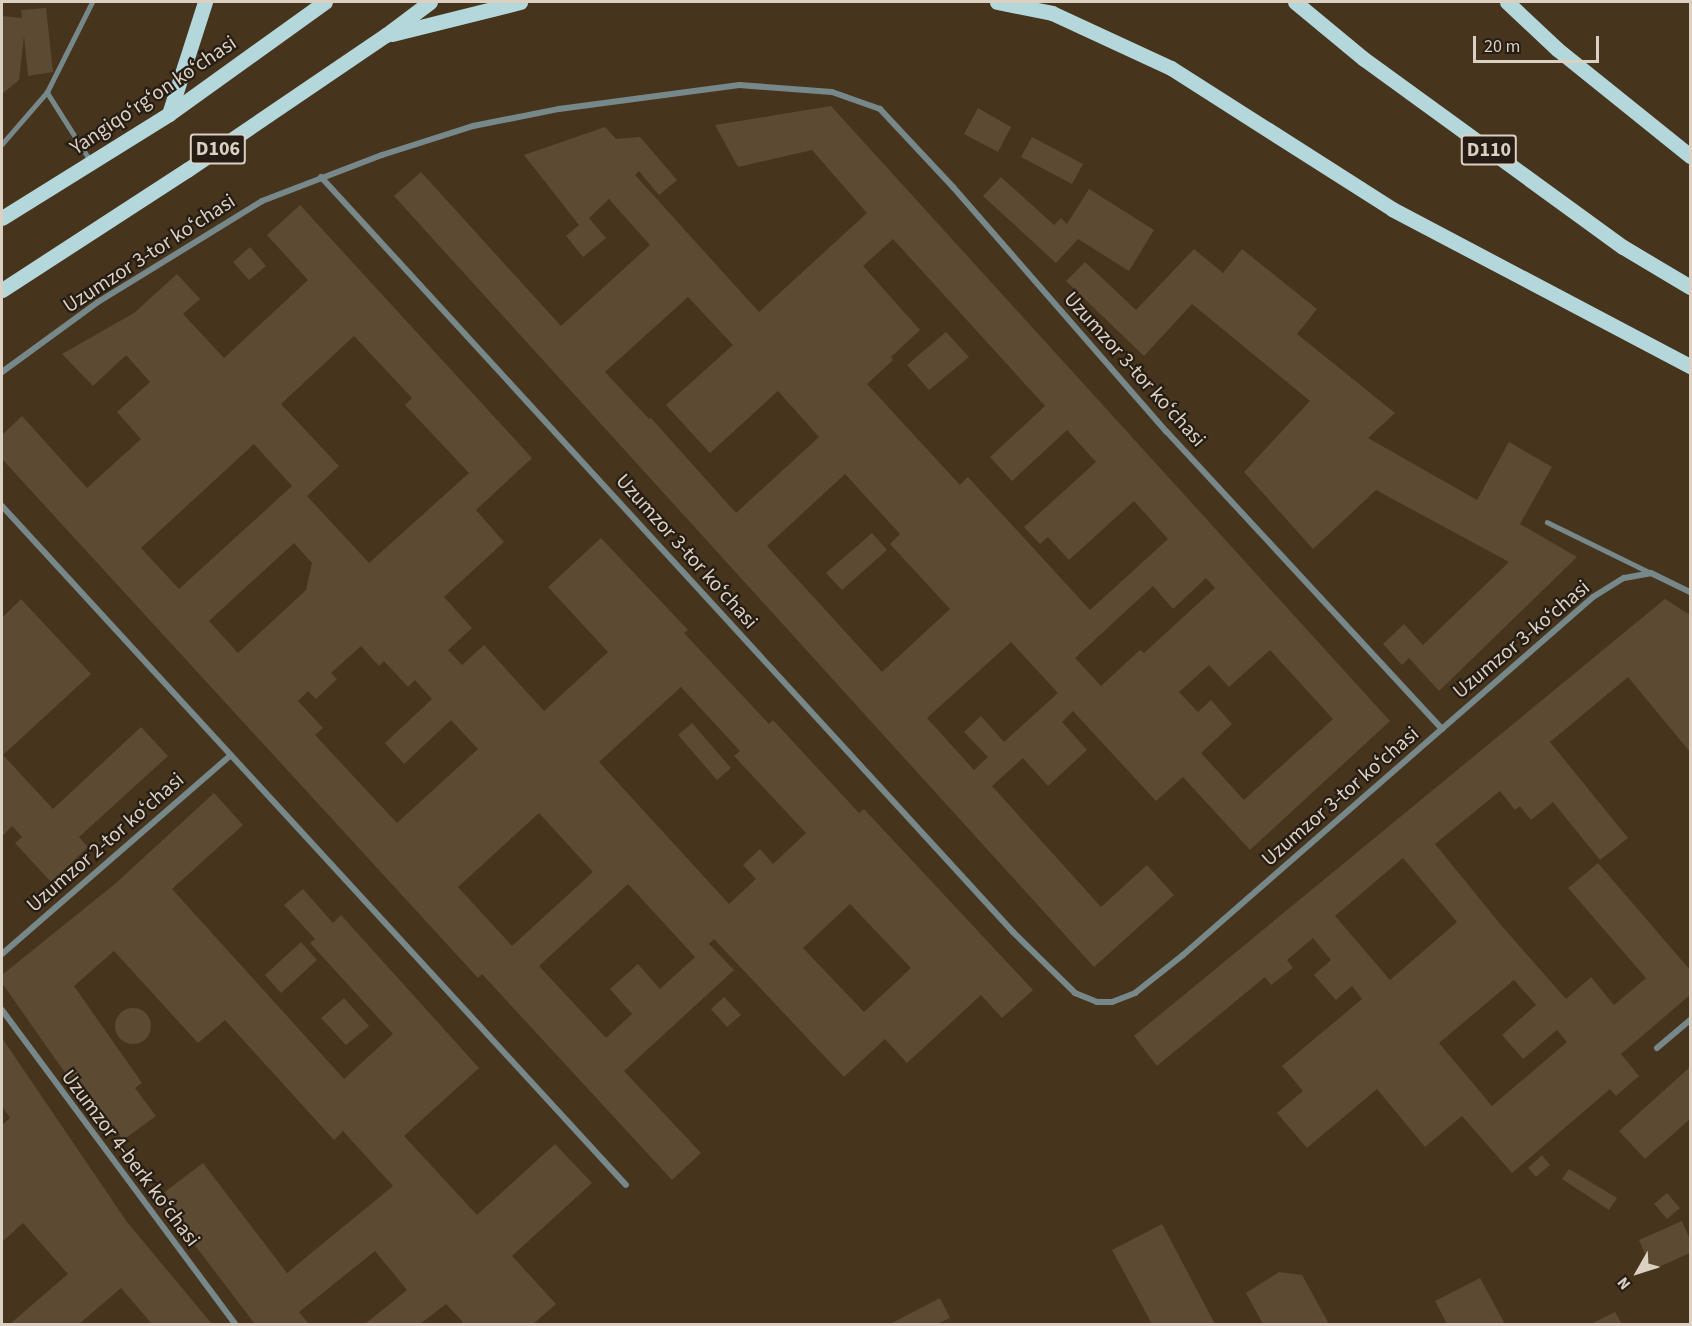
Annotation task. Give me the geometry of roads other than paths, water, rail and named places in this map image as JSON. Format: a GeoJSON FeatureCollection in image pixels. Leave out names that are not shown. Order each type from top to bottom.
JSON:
{"type":"FeatureCollection","features":[{"type":"Feature","properties":{"kind":"main road"},"geometry":{"type":"LineString","coordinates":[[169,114],[205,2]]}},
{"type":"Feature","properties":{"kind":"main road","name":"Yangiqoʻrgʻon koʻchasi"},"geometry":{"type":"LineString","coordinates":[[2,218],[169,114],[324,2]]}},
{"type":"Feature","properties":{"kind":"main road","name":"D106"},"geometry":{"type":"LineString","coordinates":[[2,290],[187,170],[386,35],[430,2]]}},
{"type":"Feature","properties":{"kind":"main road"},"geometry":{"type":"LineString","coordinates":[[386,35],[520,2]]}},
{"type":"Feature","properties":{"kind":"main road"},"geometry":{"type":"LineString","coordinates":[[997,2],[1052,14],[1171,68],[1392,209],[1690,366]]}},
{"type":"Feature","properties":{"kind":"main road","name":"D110"},"geometry":{"type":"LineString","coordinates":[[1295,2],[1364,59],[1614,240],[1690,287]]}},
{"type":"Feature","properties":{"kind":"main road"},"geometry":{"type":"LineString","coordinates":[[1507,2],[1557,49],[1690,156]]}},
{"type":"Feature","properties":{"kind":"street","name":"Uzumzor 3-tor koʻchasi"},"geometry":{"type":"LineString","coordinates":[[2,372],[98,302],[262,201],[321,177],[473,126],[559,109],[739,85],[832,92],[880,109],[952,187],[1167,432],[1442,729],[1183,955],[1135,993],[1112,1002],[1097,1002],[1075,993],[1012,932],[321,177]]}},
{"type":"Feature","properties":{"kind":"street"},"geometry":{"type":"LineString","coordinates":[[2,506],[626,1185]]}},
{"type":"Feature","properties":{"kind":"street","name":"Uzumzor 3-koʻchasi"},"geometry":{"type":"LineString","coordinates":[[1442,729],[1593,597],[1624,578],[1651,573]]}},
{"type":"Feature","properties":{"kind":"street"},"geometry":{"type":"LineString","coordinates":[[1651,573],[1690,592]]}},
{"type":"Feature","properties":{"kind":"street","name":"Uzumzor 2-tor koʻchasi"},"geometry":{"type":"LineString","coordinates":[[2,954],[231,755]]}},
{"type":"Feature","properties":{"kind":"street","name":"Uzumzor 4-berk koʻchasi"},"geometry":{"type":"LineString","coordinates":[[2,1010],[235,1324]]}},
{"type":"Feature","properties":{"kind":"street"},"geometry":{"type":"LineString","coordinates":[[1657,1048],[1690,1020]]}},
{"type":"Feature","properties":{"kind":"lane"},"geometry":{"type":"LineString","coordinates":[[2,144],[48,92],[92,2]]}},
{"type":"Feature","properties":{"kind":"lane"},"geometry":{"type":"LineString","coordinates":[[48,92],[91,162]]}},
{"type":"Feature","properties":{"kind":"lane"},"geometry":{"type":"LineString","coordinates":[[1547,522],[1651,573]]}}]}
